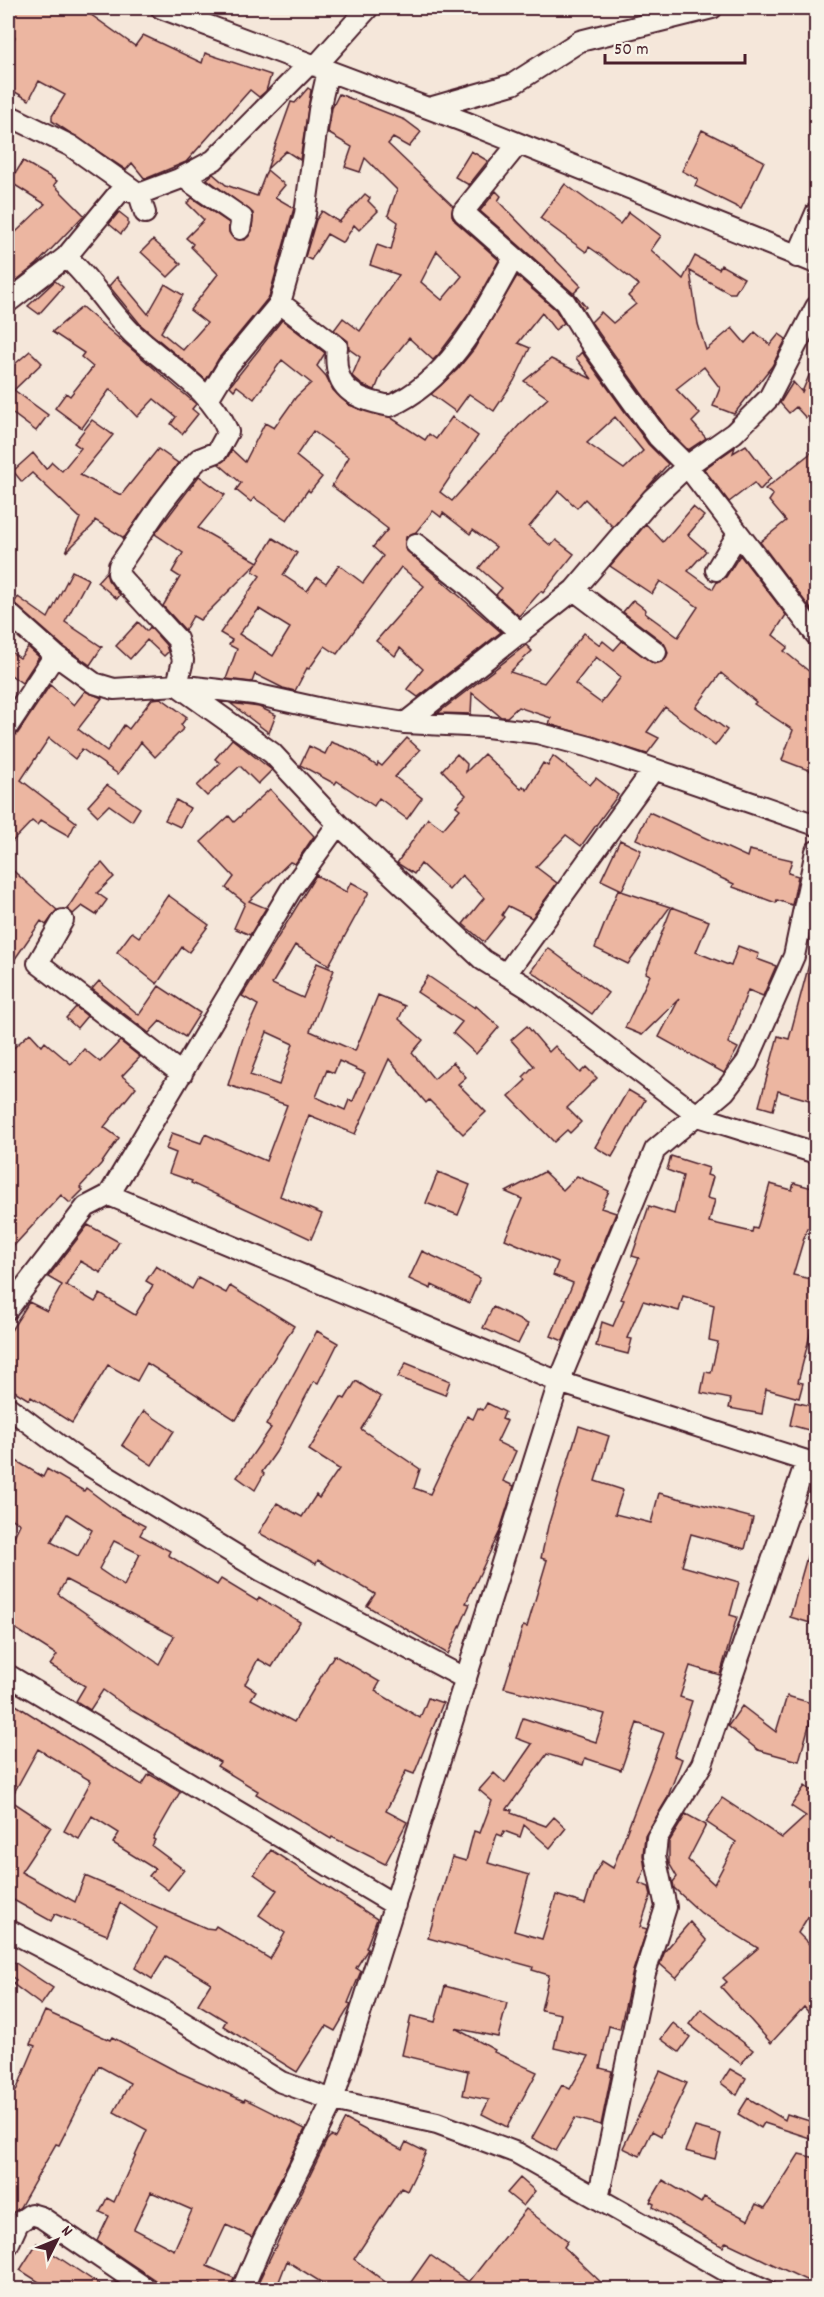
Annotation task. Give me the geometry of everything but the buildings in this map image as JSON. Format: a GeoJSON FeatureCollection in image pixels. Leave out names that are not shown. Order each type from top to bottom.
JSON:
{"type":"FeatureCollection","features":[{"type":"Feature","properties":{"kind":"street"},"geometry":{"type":"LineString","coordinates":[[161,8],[429,108],[816,263]]}},
{"type":"Feature","properties":{"kind":"street"},"geometry":{"type":"LineString","coordinates":[[142,203],[214,160],[318,67],[368,8]]}},
{"type":"Feature","properties":{"kind":"street"},"geometry":{"type":"LineString","coordinates":[[429,108],[513,84],[580,41],[712,8]]}},
{"type":"Feature","properties":{"kind":"street"},"geometry":{"type":"LineString","coordinates":[[208,399],[228,366],[280,303],[305,214],[319,110],[318,67]]}},
{"type":"Feature","properties":{"kind":"street"},"geometry":{"type":"LineString","coordinates":[[8,115],[70,146],[142,203]]}},
{"type":"Feature","properties":{"kind":"street"},"geometry":{"type":"LineString","coordinates":[[518,144],[463,212],[565,302],[589,341],[658,437],[687,466],[816,636]]}},
{"type":"Feature","properties":{"kind":"street"},"geometry":{"type":"LineString","coordinates":[[183,177],[242,218],[240,229]]}},
{"type":"Feature","properties":{"kind":"street"},"geometry":{"type":"LineString","coordinates":[[8,302],[66,257],[122,189],[142,203]]}},
{"type":"Feature","properties":{"kind":"street"},"geometry":{"type":"LineString","coordinates":[[797,257],[816,213]]}},
{"type":"Feature","properties":{"kind":"street"},"geometry":{"type":"LineString","coordinates":[[66,257],[79,268],[131,333],[208,399],[224,421],[228,432],[217,452],[199,459],[162,503],[119,566],[118,573],[177,639],[183,660],[177,685]]}},
{"type":"Feature","properties":{"kind":"street"},"geometry":{"type":"LineString","coordinates":[[280,303],[337,347],[335,361],[342,384],[348,392],[374,403],[390,406],[421,387],[459,347],[476,325],[514,257]]}},
{"type":"Feature","properties":{"kind":"street"},"geometry":{"type":"LineString","coordinates":[[405,723],[501,645],[521,634],[574,590],[652,499],[687,466],[734,433],[769,398],[816,307]]}},
{"type":"Feature","properties":{"kind":"street"},"geometry":{"type":"LineString","coordinates":[[716,570],[738,534]]}},
{"type":"Feature","properties":{"kind":"street"},"geometry":{"type":"LineString","coordinates":[[416,544],[467,584],[521,634]]}},
{"type":"Feature","properties":{"kind":"street"},"geometry":{"type":"LineString","coordinates":[[574,590],[656,652]]}},
{"type":"Feature","properties":{"kind":"street"},"geometry":{"type":"LineString","coordinates":[[8,613],[55,655],[94,683],[114,689],[177,685],[254,694],[336,712],[405,723],[487,727],[537,733],[590,747],[653,771],[816,825]]}},
{"type":"Feature","properties":{"kind":"street"},"geometry":{"type":"LineString","coordinates":[[8,726],[55,655]]}},
{"type":"Feature","properties":{"kind":"street"},"geometry":{"type":"LineString","coordinates":[[177,685],[272,753],[338,824],[483,960],[530,989],[698,1116],[816,1153]]}},
{"type":"Feature","properties":{"kind":"street"},"geometry":{"type":"LineString","coordinates":[[506,974],[653,771]]}},
{"type":"Feature","properties":{"kind":"street"},"geometry":{"type":"LineString","coordinates":[[8,1309],[86,1207],[110,1195],[290,891],[338,824]]}},
{"type":"Feature","properties":{"kind":"street"},"geometry":{"type":"LineString","coordinates":[[242,2289],[262,2243],[333,2100],[560,1382],[655,1150],[725,1091],[747,1062],[756,1044],[794,956],[816,851]]}},
{"type":"Feature","properties":{"kind":"street"},"geometry":{"type":"LineString","coordinates":[[63,920],[38,963],[182,1074]]}},
{"type":"Feature","properties":{"kind":"street"},"geometry":{"type":"LineString","coordinates":[[110,1195],[560,1382],[811,1463],[702,1764],[657,1838],[655,1856],[666,1907],[645,1973],[598,2199]]}},
{"type":"Feature","properties":{"kind":"street"},"geometry":{"type":"LineString","coordinates":[[8,1407],[72,1455],[262,1571],[466,1679]]}},
{"type":"Feature","properties":{"kind":"street"},"geometry":{"type":"LineString","coordinates":[[8,1675],[395,1905]]}},
{"type":"Feature","properties":{"kind":"street"},"geometry":{"type":"LineString","coordinates":[[8,1930],[166,2012],[281,2082],[333,2100],[437,2123],[517,2153],[598,2199],[729,2282],[766,2289]]}},
{"type":"Feature","properties":{"kind":"street"},"geometry":{"type":"LineString","coordinates":[[8,2245],[18,2223],[31,2214],[41,2217],[148,2289]]}}]}
